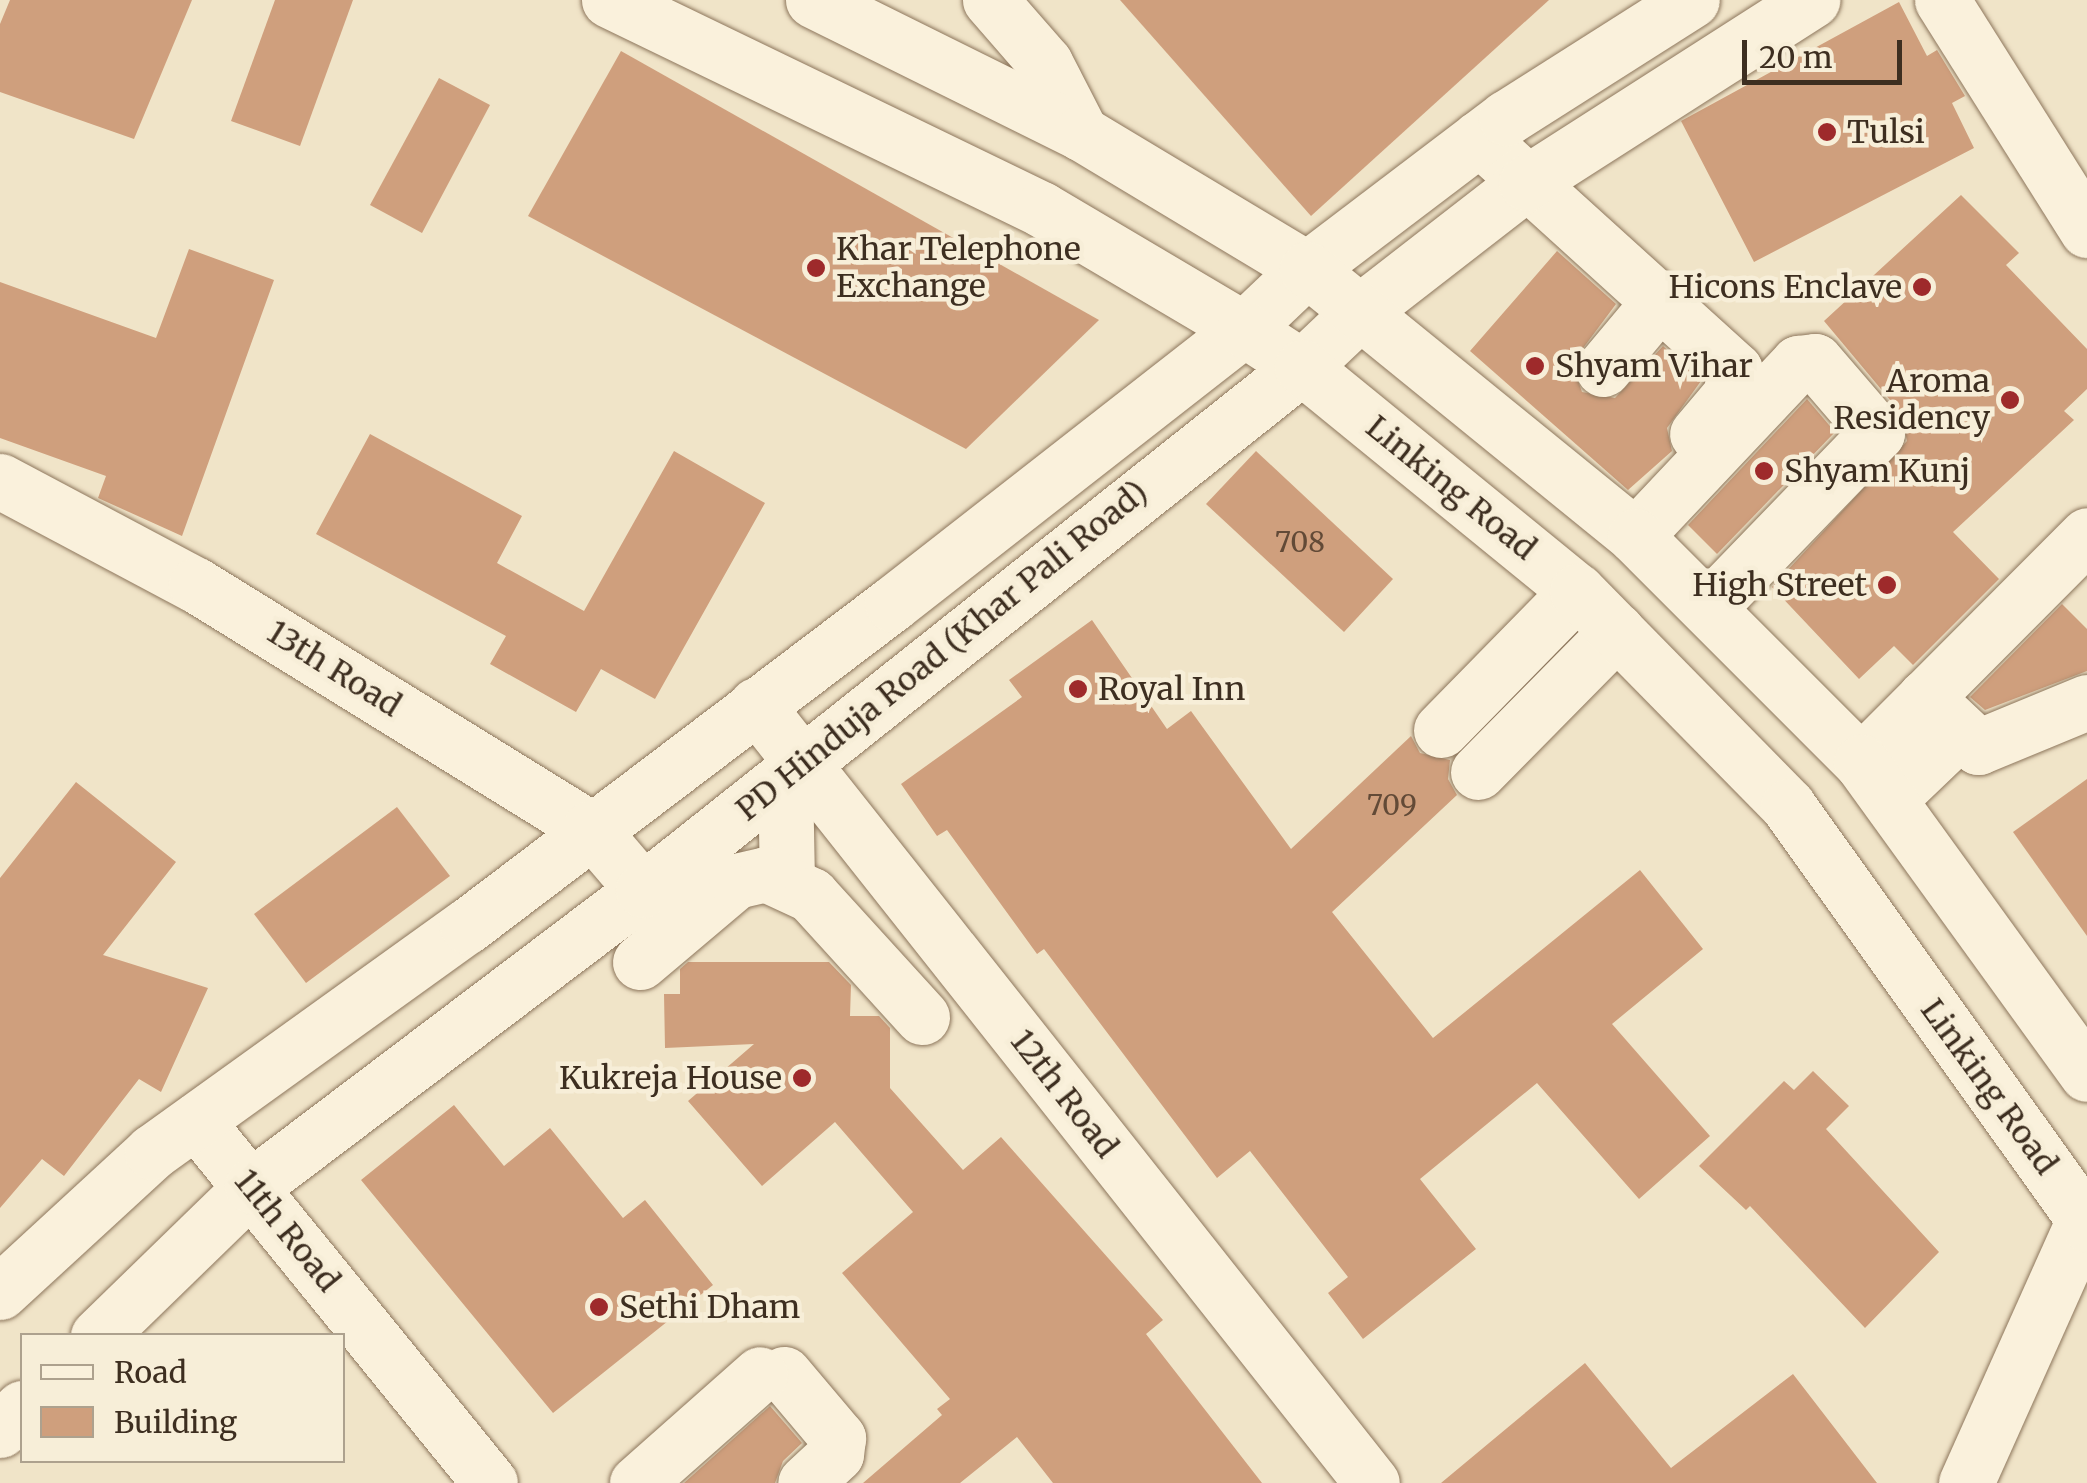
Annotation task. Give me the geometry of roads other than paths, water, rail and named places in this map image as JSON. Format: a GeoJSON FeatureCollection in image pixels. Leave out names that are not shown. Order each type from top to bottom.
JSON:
{"type":"FeatureCollection","features":[{"type":"Feature","properties":{"kind":"street"},"geometry":{"type":"LineString","coordinates":[[813,0],[1081,133],[1306,269],[1362,310],[1627,530],[1710,606],[1876,779],[2087,1074]]}},
{"type":"Feature","properties":{"kind":"street"},"geometry":{"type":"LineString","coordinates":[[990,0],[1046,63],[1081,133]]}},
{"type":"Feature","properties":{"kind":"street"},"geometry":{"type":"LineString","coordinates":[[0,1292],[60,1232],[196,1121],[467,926],[590,828],[756,705],[1244,329],[1306,269],[1479,138],[1692,0]]}},
{"type":"Feature","properties":{"kind":"street","name":"PD Hinduja Road (Khar Pali Road)"},"geometry":{"type":"LineString","coordinates":[[101,1333],[252,1186],[731,820],[1302,367],[1362,310],[1526,183],[1812,0]]}},
{"type":"Feature","properties":{"kind":"street"},"geometry":{"type":"LineString","coordinates":[[1942,0],[2087,230]]}},
{"type":"Feature","properties":{"kind":"street","name":"Linking Road"},"geometry":{"type":"LineString","coordinates":[[621,2],[1042,209],[1244,329],[1302,367],[1577,591],[1788,806],[2086,1218]]}},
{"type":"Feature","properties":{"kind":"street"},"geometry":{"type":"LineString","coordinates":[[1479,138],[1730,364],[1736,385],[1627,530]]}},
{"type":"Feature","properties":{"kind":"street"},"geometry":{"type":"LineString","coordinates":[[1603,369],[1659,302]]}},
{"type":"Feature","properties":{"kind":"street"},"geometry":{"type":"LineString","coordinates":[[1627,530],[1798,364],[1815,362],[1877,432],[1710,606]]}},
{"type":"Feature","properties":{"kind":"street","name":"13th Road"},"geometry":{"type":"LineString","coordinates":[[0,482],[196,585],[590,828],[624,904],[649,974],[765,878]]}},
{"type":"Feature","properties":{"kind":"street"},"geometry":{"type":"LineString","coordinates":[[1876,779],[1943,714],[2082,552]]}},
{"type":"Feature","properties":{"kind":"street"},"geometry":{"type":"LineString","coordinates":[[1442,730],[1577,591]]}},
{"type":"Feature","properties":{"kind":"street"},"geometry":{"type":"LineString","coordinates":[[1478,772],[1617,631]]}},
{"type":"Feature","properties":{"kind":"street"},"geometry":{"type":"LineString","coordinates":[[1943,714],[1982,746],[2087,702]]}},
{"type":"Feature","properties":{"kind":"street","name":"12th Road"},"geometry":{"type":"LineString","coordinates":[[756,705],[793,771],[968,973],[1372,1483]]}},
{"type":"Feature","properties":{"kind":"street"},"geometry":{"type":"LineString","coordinates":[[765,878],[793,771]]}},
{"type":"Feature","properties":{"kind":"street"},"geometry":{"type":"LineString","coordinates":[[731,820],[765,878],[811,894],[909,1028],[968,973]]}},
{"type":"Feature","properties":{"kind":"street","name":"11th Road"},"geometry":{"type":"LineString","coordinates":[[196,1121],[490,1483]]}},
{"type":"Feature","properties":{"kind":"street"},"geometry":{"type":"LineString","coordinates":[[1966,1483],[2086,1218]]}},
{"type":"Feature","properties":{"kind":"street"},"geometry":{"type":"LineString","coordinates":[[637,1483],[772,1374],[838,1438],[836,1454],[805,1483]]}},
{"type":"Feature","properties":{"kind":"street"},"geometry":{"type":"LineString","coordinates":[[0,1430],[20,1410]]}},
{"type":"Feature","properties":{"kind":"place","name":"Tulsi"},"geometry":{"type":"Point","coordinates":[1827,132]}},
{"type":"Feature","properties":{"kind":"place","name":"Khar Telephone Exchange"},"geometry":{"type":"Point","coordinates":[816,268]}},
{"type":"Feature","properties":{"kind":"place","name":"Hicons Enclave"},"geometry":{"type":"Point","coordinates":[1922,287]}},
{"type":"Feature","properties":{"kind":"place","name":"Shyam Vihar"},"geometry":{"type":"Point","coordinates":[1535,366]}},
{"type":"Feature","properties":{"kind":"place","name":"Aroma Residency"},"geometry":{"type":"Point","coordinates":[2010,400]}},
{"type":"Feature","properties":{"kind":"place","name":"Shyam Kunj"},"geometry":{"type":"Point","coordinates":[1764,471]}},
{"type":"Feature","properties":{"kind":"place","name":"High Street"},"geometry":{"type":"Point","coordinates":[1887,585]}},
{"type":"Feature","properties":{"kind":"place","name":"Royal Inn"},"geometry":{"type":"Point","coordinates":[1078,689]}},
{"type":"Feature","properties":{"kind":"place","name":"Kukreja House"},"geometry":{"type":"Point","coordinates":[802,1078]}},
{"type":"Feature","properties":{"kind":"place","name":"Sethi Dham"},"geometry":{"type":"Point","coordinates":[599,1307]}}]}
